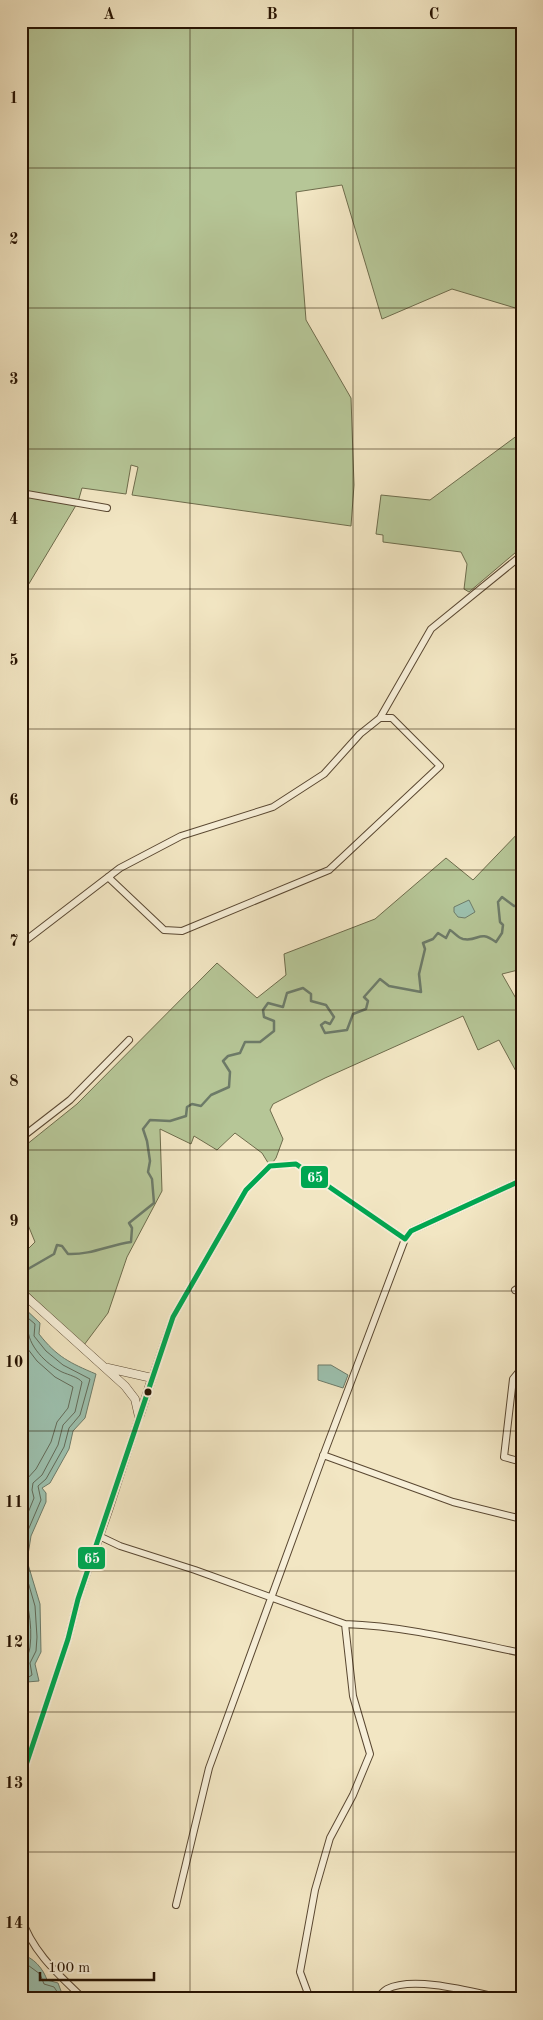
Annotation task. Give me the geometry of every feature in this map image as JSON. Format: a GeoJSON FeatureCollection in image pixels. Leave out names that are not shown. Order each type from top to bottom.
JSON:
{"type":"FeatureCollection","features":[{"type":"Feature","properties":{"kind":"street"},"geometry":{"type":"LineString","coordinates":[[21,493],[107,508]]}},
{"type":"Feature","properties":{"kind":"street"},"geometry":{"type":"LineString","coordinates":[[21,944],[120,868],[181,836],[273,807],[324,774],[360,734],[380,718],[431,629],[522,555]]}},
{"type":"Feature","properties":{"kind":"street"},"geometry":{"type":"LineString","coordinates":[[108,877],[164,930],[182,932],[329,870],[440,766],[392,718],[380,718]]}},
{"type":"Feature","properties":{"kind":"street"},"geometry":{"type":"LineString","coordinates":[[21,1138],[70,1100],[129,1040]]}},
{"type":"Feature","properties":{"kind":"street"},"geometry":{"type":"LineString","coordinates":[[21,1789],[24,1771],[68,1639],[78,1599],[173,1317],[246,1190],[270,1166],[296,1164],[405,1239]]}},
{"type":"Feature","properties":{"kind":"street"},"geometry":{"type":"LineString","coordinates":[[176,1905],[209,1768],[323,1455],[405,1239],[411,1231],[522,1180]]}},
{"type":"Feature","properties":{"kind":"street"},"geometry":{"type":"LineString","coordinates":[[515,1290],[522,1286]]}},
{"type":"Feature","properties":{"kind":"street"},"geometry":{"type":"LineString","coordinates":[[21,1292],[108,1368],[135,1399],[139,1417]]}},
{"type":"Feature","properties":{"kind":"street"},"geometry":{"type":"LineString","coordinates":[[108,1368],[152,1378]]}},
{"type":"Feature","properties":{"kind":"street"},"geometry":{"type":"LineString","coordinates":[[522,1368],[513,1379],[504,1457],[522,1462]]}},
{"type":"Feature","properties":{"kind":"street"},"geometry":{"type":"LineString","coordinates":[[135,1399],[146,1397]]}},
{"type":"Feature","properties":{"kind":"street"},"geometry":{"type":"LineString","coordinates":[[323,1455],[453,1502],[522,1519]]}},
{"type":"Feature","properties":{"kind":"street"},"geometry":{"type":"LineString","coordinates":[[99,1536],[120,1546],[345,1624],[363,1625],[438,1637],[522,1653]]}},
{"type":"Feature","properties":{"kind":"street"},"geometry":{"type":"LineString","coordinates":[[332,1999],[309,1997],[300,1972],[314,1890],[330,1838],[353,1795],[370,1754],[353,1696],[345,1624]]}},
{"type":"Feature","properties":{"kind":"street"},"geometry":{"type":"LineString","coordinates":[[21,1917],[26,1933],[45,1962],[84,1999]]}},
{"type":"Feature","properties":{"kind":"street"},"geometry":{"type":"LineString","coordinates":[[379,1998],[386,1989],[399,1985],[436,1984],[506,1999]]}},
{"type":"Feature","properties":{"kind":"shaded area"},"geometry":{"type":"Polygon","coordinates":[[[21,21],[522,21],[522,310],[452,289],[382,319],[342,185],[296,192],[306,320],[351,398],[354,485],[351,526],[132,495],[138,467],[131,465],[126,494],[82,488],[78,502],[21,597],[21,21]]]}},
{"type":"Feature","properties":{"kind":"shaded area"},"geometry":{"type":"Polygon","coordinates":[[[522,432],[522,547],[469,592],[464,589],[467,564],[461,552],[383,542],[383,535],[376,534],[381,495],[430,500],[522,432]]]}},
{"type":"Feature","properties":{"kind":"shaded area"},"geometry":{"type":"Polygon","coordinates":[[[522,829],[522,969],[502,974],[522,1009],[522,1073],[518,1075],[499,1040],[478,1050],[463,1016],[325,1078],[273,1104],[270,1110],[283,1139],[276,1158],[270,1166],[262,1153],[235,1133],[217,1150],[194,1136],[191,1144],[160,1129],[162,1191],[127,1257],[108,1313],[84,1345],[21,1286],[21,1256],[35,1242],[26,1220],[21,1217],[21,1149],[77,1104],[217,963],[257,998],[286,975],[284,954],[375,919],[446,858],[473,880],[522,829]]]}},
{"type":"Feature","properties":{"kind":"water"},"geometry":{"type":"Polygon","coordinates":[[[469,900],[475,912],[465,918],[458,917],[454,912],[454,907],[469,900]]]}},
{"type":"Feature","properties":{"kind":"water"},"geometry":{"type":"Polygon","coordinates":[[[21,1305],[40,1323],[39,1334],[58,1354],[71,1363],[96,1374],[85,1418],[73,1431],[69,1449],[50,1483],[42,1488],[46,1493],[46,1502],[31,1536],[27,1561],[40,1604],[41,1652],[35,1664],[39,1681],[27,1682],[21,1691],[21,1305]]]}},
{"type":"Feature","properties":{"kind":"water"},"geometry":{"type":"Polygon","coordinates":[[[318,1365],[331,1365],[348,1375],[343,1388],[318,1380],[318,1365]]]}},
{"type":"Feature","properties":{"kind":"water"},"geometry":{"type":"Polygon","coordinates":[[[21,1955],[34,1961],[41,1968],[47,1980],[58,1983],[61,1991],[70,1999],[21,1999],[21,1955]]]}},
{"type":"Feature","properties":{"kind":"waterway"},"geometry":{"type":"LineString","coordinates":[[21,1273],[54,1254],[57,1245],[62,1246],[68,1254],[76,1254],[131,1242],[132,1228],[129,1223],[154,1203],[152,1179],[148,1172],[150,1161],[143,1129],[150,1120],[170,1121],[186,1116],[187,1107],[192,1104],[201,1106],[211,1095],[229,1087],[230,1072],[223,1061],[228,1056],[240,1053],[245,1042],[260,1042],[274,1031],[274,1021],[264,1017],[263,1010],[268,1003],[283,1007],[287,993],[303,988],[311,994],[311,1001],[326,1005],[334,1017],[330,1024],[325,1022],[321,1025],[325,1033],[347,1030],[353,1014],[366,1009],[368,1001],[364,997],[380,979],[389,986],[421,992],[419,974],[425,949],[423,943],[433,939],[438,933],[446,938],[450,930],[463,939],[486,936],[496,942],[502,933],[503,925],[500,922],[498,902],[502,897],[514,906],[522,905]]}},
{"type":"Feature","properties":{"kind":"transit line","name":"65"},"geometry":{"type":"LineString","coordinates":[[21,1789],[24,1771],[68,1639],[78,1599],[173,1317],[246,1190],[270,1166],[296,1164],[405,1239],[411,1231],[522,1180]]}}]}
